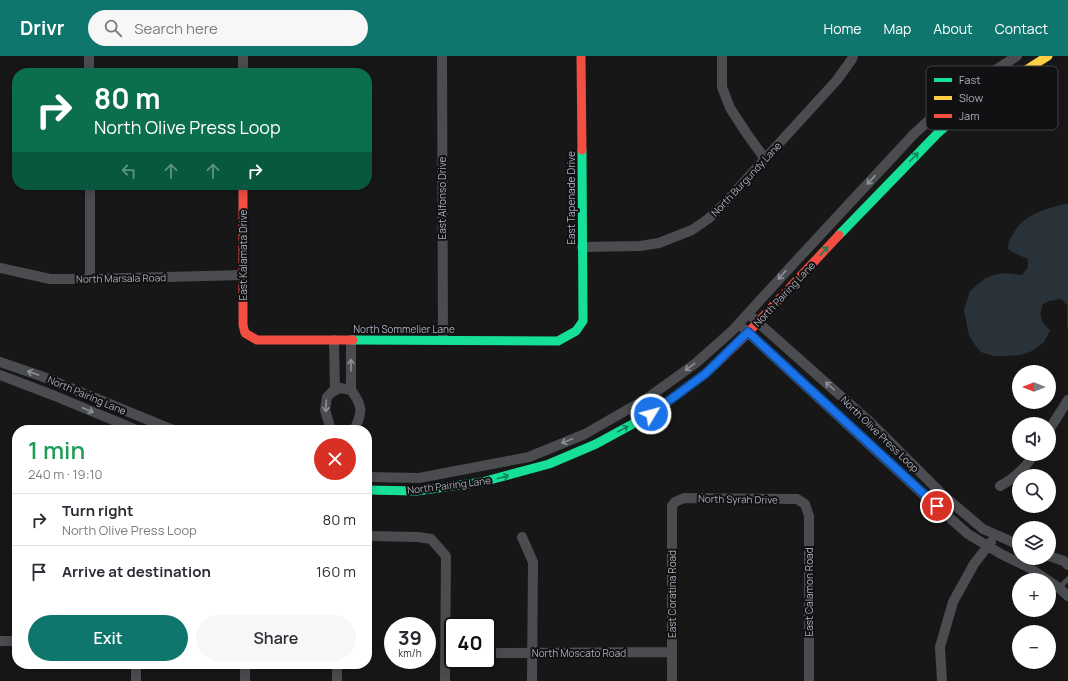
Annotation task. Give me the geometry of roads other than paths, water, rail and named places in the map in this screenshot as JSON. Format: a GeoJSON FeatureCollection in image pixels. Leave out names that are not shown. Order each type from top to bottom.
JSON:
{"type":"FeatureCollection","features":[{"type":"Feature","properties":{"kind":"street"},"geometry":{"type":"LineString","coordinates":[[89,56],[89,68]]}},
{"type":"Feature","properties":{"kind":"street"},"geometry":{"type":"LineString","coordinates":[[243,56],[243,68]]}},
{"type":"Feature","properties":{"kind":"street","name":"East Alfonso Drive"},"geometry":{"type":"LineString","coordinates":[[442,56],[443,340]]}},
{"type":"Feature","properties":{"kind":"street","name":"East Tapenade Drive"},"geometry":{"type":"LineString","coordinates":[[571,335],[579,329],[583,321],[581,56]]}},
{"type":"Feature","properties":{"kind":"street"},"geometry":{"type":"LineString","coordinates":[[722,56],[722,87],[730,108],[765,159]]}},
{"type":"Feature","properties":{"kind":"street","name":"North Burgundy Lane"},"geometry":{"type":"LineString","coordinates":[[582,247],[640,246],[660,244],[692,230],[708,219],[722,206],[837,80],[852,60],[853,56]]}},
{"type":"Feature","properties":{"kind":"street","name":"North Pairing Lane"},"geometry":{"type":"LineString","coordinates":[[1002,66],[1017,56]]}},
{"type":"Feature","properties":{"kind":"street","name":"North Pairing Lane"},"geometry":{"type":"LineString","coordinates":[[1032,66],[1048,56]]}},
{"type":"Feature","properties":{"kind":"street","name":"North Pairing Lane"},"geometry":{"type":"LineString","coordinates":[[372,477],[419,478],[528,457],[585,434],[646,399],[696,362],[732,331],[913,135],[926,123]]}},
{"type":"Feature","properties":{"kind":"street","name":"North Pairing Lane"},"geometry":{"type":"LineString","coordinates":[[372,490],[416,490],[482,482],[549,464],[596,444],[651,414],[705,374],[748,332],[941,130]]}},
{"type":"Feature","properties":{"kind":"street"},"geometry":{"type":"LineString","coordinates":[[90,190],[90,279]]}},
{"type":"Feature","properties":{"kind":"street","name":"East Kalamata Drive"},"geometry":{"type":"LineString","coordinates":[[243,190],[243,325]]}},
{"type":"Feature","properties":{"kind":"street","name":"North Marsala Road"},"geometry":{"type":"LineString","coordinates":[[0,268],[50,279],[243,275]]}},
{"type":"Feature","properties":{"kind":"street","name":"North Olive Press Loop"},"geometry":{"type":"LineString","coordinates":[[748,313],[870,422],[945,496],[977,524],[983,529],[1012,542]]}},
{"type":"Feature","properties":{"kind":"street","name":"North Olive Press Loop"},"geometry":{"type":"LineString","coordinates":[[738,324],[920,492],[968,534],[1037,573]]}},
{"type":"Feature","properties":{"kind":"street","name":"North Sommelier Lane"},"geometry":{"type":"LineString","coordinates":[[243,325],[245,332],[257,340],[558,341],[571,335]]}},
{"type":"Feature","properties":{"kind":"street"},"geometry":{"type":"LineString","coordinates":[[334,340],[335,390]]}},
{"type":"Feature","properties":{"kind":"street"},"geometry":{"type":"LineString","coordinates":[[351,340],[351,390],[358,399],[360,408],[360,417],[356,425]]}},
{"type":"Feature","properties":{"kind":"street","name":"North Pairing Lane"},"geometry":{"type":"LineString","coordinates":[[0,362],[41,376],[161,425]]}},
{"type":"Feature","properties":{"kind":"street","name":"North Pairing Lane"},"geometry":{"type":"LineString","coordinates":[[0,375],[124,425]]}},
{"type":"Feature","properties":{"kind":"street"},"geometry":{"type":"LineString","coordinates":[[330,425],[325,410],[327,397],[335,390],[340,388],[351,390]]}},
{"type":"Feature","properties":{"kind":"street"},"geometry":{"type":"LineString","coordinates":[[1056,419],[1068,400]]}},
{"type":"Feature","properties":{"kind":"street"},"geometry":{"type":"LineString","coordinates":[[1000,486],[1013,479],[1030,461]]}},
{"type":"Feature","properties":{"kind":"street","name":"North Syrah Drive"},"geometry":{"type":"LineString","coordinates":[[672,506],[675,502],[684,498],[797,500],[805,504]]}},
{"type":"Feature","properties":{"kind":"street","name":"East Calamon Road"},"geometry":{"type":"LineString","coordinates":[[805,504],[810,516],[810,681]]}},
{"type":"Feature","properties":{"kind":"street","name":"East Coratina Road"},"geometry":{"type":"LineString","coordinates":[[672,506],[672,681]]}},
{"type":"Feature","properties":{"kind":"street"},"geometry":{"type":"LineString","coordinates":[[942,681],[940,647],[953,602],[974,564],[997,535]]}},
{"type":"Feature","properties":{"kind":"street"},"geometry":{"type":"LineString","coordinates":[[372,536],[418,537],[431,539],[446,556],[448,617]]}},
{"type":"Feature","properties":{"kind":"street"},"geometry":{"type":"LineString","coordinates":[[522,537],[532,562],[532,681]]}},
{"type":"Feature","properties":{"kind":"street"},"geometry":{"type":"LineString","coordinates":[[1056,558],[1064,561],[1068,565]]}},
{"type":"Feature","properties":{"kind":"street","name":"North Olive Press Loop"},"geometry":{"type":"LineString","coordinates":[[1056,586],[1068,596]]}},
{"type":"Feature","properties":{"kind":"street"},"geometry":{"type":"LineString","coordinates":[[0,641],[12,640]]}},
{"type":"Feature","properties":{"kind":"street","name":"North Moscato Road"},"geometry":{"type":"LineString","coordinates":[[496,653],[672,652]]}},
{"type":"Feature","properties":{"kind":"street"},"geometry":{"type":"LineString","coordinates":[[136,669],[136,681]]}},
{"type":"Feature","properties":{"kind":"street"},"geometry":{"type":"LineString","coordinates":[[245,669],[245,681]]}},
{"type":"Feature","properties":{"kind":"street"},"geometry":{"type":"LineString","coordinates":[[337,669],[337,681]]}},
{"type":"Feature","properties":{"kind":"street"},"geometry":{"type":"LineString","coordinates":[[445,681],[447,669]]}},
{"type":"Feature","properties":{"kind":"lane"},"geometry":{"type":"LineString","coordinates":[[74,404],[80,392]]}},
{"type":"Feature","properties":{"kind":"lane"},"geometry":{"type":"LineString","coordinates":[[968,534],[977,524]]}},
{"type":"Feature","properties":{"kind":"lane"},"geometry":{"type":"LineString","coordinates":[[1059,588],[1068,579]]}}]}
